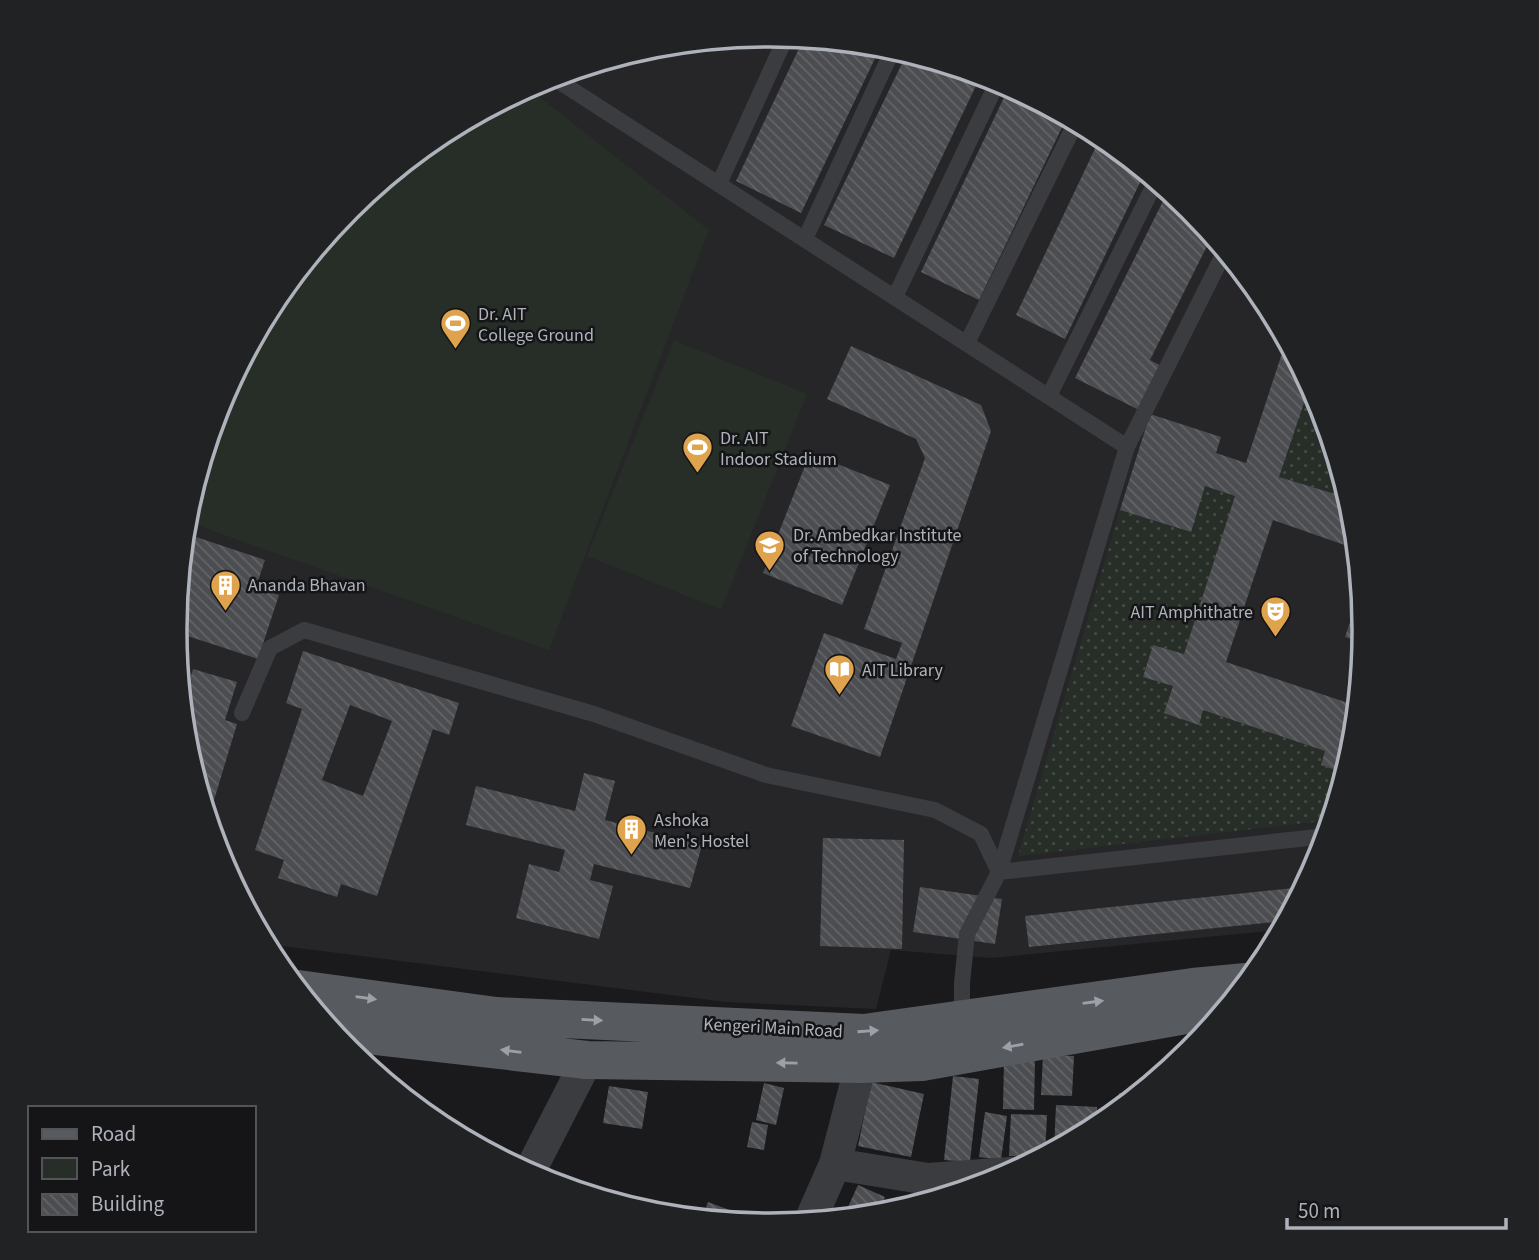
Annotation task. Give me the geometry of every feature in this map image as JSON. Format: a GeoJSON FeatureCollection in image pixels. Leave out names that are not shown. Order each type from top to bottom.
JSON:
{"type":"FeatureCollection","features":[{"type":"Feature","properties":{"kind":"main road","name":"Kengeri Main Road"},"geometry":{"type":"LineString","coordinates":[[312,991],[496,1016],[864,1032],[922,1044],[961,1020],[1233,983]]}},
{"type":"Feature","properties":{"kind":"main road","name":"Kengeri Main Road"},"geometry":{"type":"LineString","coordinates":[[349,1033],[587,1060],[861,1064],[922,1044],[1211,1011]]}},
{"type":"Feature","properties":{"kind":"street"},"geometry":{"type":"LineString","coordinates":[[534,1163],[587,1060]]}},
{"type":"Feature","properties":{"kind":"street"},"geometry":{"type":"LineString","coordinates":[[814,1211],[835,1164],[861,1064]]}},
{"type":"Feature","properties":{"kind":"street"},"geometry":{"type":"LineString","coordinates":[[835,1164],[928,1179],[973,1176]]}},
{"type":"Feature","properties":{"kind":"lane"},"geometry":{"type":"LineString","coordinates":[[719,184],[781,47]]}},
{"type":"Feature","properties":{"kind":"lane"},"geometry":{"type":"LineString","coordinates":[[805,239],[889,59]]}},
{"type":"Feature","properties":{"kind":"lane"},"geometry":{"type":"LineString","coordinates":[[564,85],[1128,447]]}},
{"type":"Feature","properties":{"kind":"lane"},"geometry":{"type":"LineString","coordinates":[[895,298],[992,92]]}},
{"type":"Feature","properties":{"kind":"lane"},"geometry":{"type":"LineString","coordinates":[[967,343],[1071,131]]}},
{"type":"Feature","properties":{"kind":"lane"},"geometry":{"type":"LineString","coordinates":[[1049,396],[1152,190]]}},
{"type":"Feature","properties":{"kind":"lane"},"geometry":{"type":"LineString","coordinates":[[961,1020],[967,934],[999,872],[1128,447],[1220,260]]}},
{"type":"Feature","properties":{"kind":"lane"},"geometry":{"type":"LineString","coordinates":[[242,713],[270,648],[304,630],[594,714],[766,775],[934,810],[981,834],[999,872]]}},
{"type":"Feature","properties":{"kind":"lane"},"geometry":{"type":"LineString","coordinates":[[999,872],[1314,837]]}},
{"type":"Feature","properties":{"kind":"shaded area","name":"Dr. Ambedkar Institute of Technology"},"geometry":{"type":"Polygon","coordinates":[[[731,48],[808,48],[846,52],[883,58],[957,78],[1027,107],[1061,125],[1093,145],[1154,192],[1182,218],[1232,275],[1254,306],[1292,372],[1308,407],[1332,479],[1341,516],[1351,592],[1351,668],[1347,706],[1341,744],[1321,817],[1292,888],[1268,931],[991,958],[891,950],[876,1009],[726,1002],[280,946],[247,888],[231,853],[207,781],[198,744],[188,668],[188,592],[192,554],[198,516],[218,443],[231,407],[265,339],[307,275],[331,246],[385,192],[415,168],[446,145],[512,107],[582,78],[619,67],[656,58],[731,48]]]}},
{"type":"Feature","properties":{"kind":"green space","name":"Dr. AIT College Ground"},"geometry":{"type":"Polygon","coordinates":[[[538,96],[709,230],[549,650],[197,525],[207,479],[231,407],[265,339],[307,275],[357,218],[415,168],[478,125],[538,96]]]}},
{"type":"Feature","properties":{"kind":"green space","name":"Dr. AIT Indoor Stadium"},"geometry":{"type":"Polygon","coordinates":[[[674,340],[807,394],[721,610],[587,556],[674,340]]]}},
{"type":"Feature","properties":{"kind":"green space"},"geometry":{"type":"Polygon","coordinates":[[[1305,400],[1336,494],[1279,477],[1305,400]]]}},
{"type":"Feature","properties":{"kind":"green space"},"geometry":{"type":"Polygon","coordinates":[[[1205,486],[1235,496],[1184,654],[1153,645],[1143,676],[1173,686],[1164,713],[1198,724],[1203,710],[1325,751],[1321,765],[1335,770],[1319,821],[1018,856],[1120,510],[1190,532],[1205,486]]]}},
{"type":"Feature","properties":{"kind":"building"},"geometry":{"type":"Polygon","coordinates":[[[799,48],[876,57],[801,213],[736,181],[799,48]]]}},
{"type":"Feature","properties":{"kind":"building"},"geometry":{"type":"Polygon","coordinates":[[[902,63],[976,85],[894,258],[824,225],[902,63]]]}},
{"type":"Feature","properties":{"kind":"building"},"geometry":{"type":"Polygon","coordinates":[[[1004,97],[1063,126],[979,300],[921,272],[1004,97]]]}},
{"type":"Feature","properties":{"kind":"building"},"geometry":{"type":"Polygon","coordinates":[[[1096,147],[1141,181],[1065,339],[1016,315],[1096,147]]]}},
{"type":"Feature","properties":{"kind":"building"},"geometry":{"type":"Polygon","coordinates":[[[1163,201],[1207,245],[1150,360],[1163,367],[1141,411],[1075,378],[1163,201]]]}},
{"type":"Feature","properties":{"kind":"building"},"geometry":{"type":"Polygon","coordinates":[[[851,346],[981,405],[991,431],[880,757],[791,726],[824,633],[896,659],[902,643],[864,629],[925,458],[916,439],[827,399],[851,346]]]}},
{"type":"Feature","properties":{"kind":"building"},"geometry":{"type":"Polygon","coordinates":[[[1282,353],[1305,400],[1279,477],[1336,494],[1346,545],[1273,520],[1226,662],[1347,703],[1335,770],[1321,765],[1325,751],[1203,710],[1199,725],[1164,713],[1173,686],[1143,677],[1153,645],[1184,654],[1235,496],[1205,486],[1191,532],[1120,510],[1150,414],[1221,437],[1216,453],[1246,463],[1282,353]]]}},
{"type":"Feature","properties":{"kind":"building"},"geometry":{"type":"Polygon","coordinates":[[[810,453],[890,485],[842,605],[763,573],[810,453]]]}},
{"type":"Feature","properties":{"kind":"building","name":"Ananda Bhavan"},"geometry":{"type":"Polygon","coordinates":[[[195,537],[265,560],[256,587],[279,595],[258,659],[187,636],[188,592],[195,537]]]}},
{"type":"Feature","properties":{"kind":"building"},"geometry":{"type":"Polygon","coordinates":[[[1352,617],[1352,639],[1345,637],[1352,617]]]}},
{"type":"Feature","properties":{"kind":"building"},"geometry":{"type":"Polygon","coordinates":[[[303,651],[459,703],[449,735],[433,729],[377,896],[341,884],[337,897],[278,878],[284,860],[255,850],[302,709],[286,703],[303,651]],[[350,705],[322,780],[363,796],[392,721],[350,705]]]}},
{"type":"Feature","properties":{"kind":"building"},"geometry":{"type":"Polygon","coordinates":[[[193,669],[237,682],[225,720],[237,724],[213,802],[198,744],[189,681],[193,669]]]}},
{"type":"Feature","properties":{"kind":"building","name":"Ashoka Men's Hostel"},"geometry":{"type":"Polygon","coordinates":[[[584,773],[615,781],[605,820],[702,845],[690,888],[594,864],[590,880],[613,886],[599,939],[516,918],[529,864],[559,872],[565,850],[466,825],[476,786],[575,811],[584,773]]]}},
{"type":"Feature","properties":{"kind":"building"},"geometry":{"type":"Polygon","coordinates":[[[823,838],[904,840],[902,949],[820,946],[823,838]]]}},
{"type":"Feature","properties":{"kind":"building"},"geometry":{"type":"Polygon","coordinates":[[[920,887],[1002,899],[995,944],[913,932],[920,887]]]}},
{"type":"Feature","properties":{"kind":"building"},"geometry":{"type":"Polygon","coordinates":[[[1292,888],[1273,922],[1029,947],[1025,916],[1292,888]]]}},
{"type":"Feature","properties":{"kind":"building"},"geometry":{"type":"Polygon","coordinates":[[[1043,1055],[1074,1056],[1072,1096],[1041,1095],[1043,1055]]]}},
{"type":"Feature","properties":{"kind":"building"},"geometry":{"type":"Polygon","coordinates":[[[1004,1058],[1035,1058],[1034,1110],[1003,1109],[1004,1058]]]}},
{"type":"Feature","properties":{"kind":"building"},"geometry":{"type":"Polygon","coordinates":[[[953,1076],[979,1079],[970,1162],[944,1160],[953,1076]]]}},
{"type":"Feature","properties":{"kind":"building"},"geometry":{"type":"Polygon","coordinates":[[[871,1082],[924,1094],[911,1157],[858,1146],[871,1082]]]}},
{"type":"Feature","properties":{"kind":"building"},"geometry":{"type":"Polygon","coordinates":[[[764,1083],[784,1088],[776,1125],[756,1120],[764,1083]]]}},
{"type":"Feature","properties":{"kind":"building"},"geometry":{"type":"Polygon","coordinates":[[[609,1086],[648,1092],[642,1129],[603,1123],[609,1086]]]}},
{"type":"Feature","properties":{"kind":"building"},"geometry":{"type":"Polygon","coordinates":[[[1056,1105],[1097,1107],[1097,1112],[1093,1115],[1054,1138],[1056,1105]]]}},
{"type":"Feature","properties":{"kind":"building"},"geometry":{"type":"Polygon","coordinates":[[[985,1112],[1007,1116],[1001,1160],[979,1157],[985,1112]]]}},
{"type":"Feature","properties":{"kind":"building"},"geometry":{"type":"Polygon","coordinates":[[[1011,1114],[1047,1115],[1046,1143],[1019,1156],[1009,1156],[1011,1114]]]}},
{"type":"Feature","properties":{"kind":"building"},"geometry":{"type":"Polygon","coordinates":[[[752,1122],[768,1125],[764,1150],[747,1147],[752,1122]]]}},
{"type":"Feature","properties":{"kind":"building"},"geometry":{"type":"Polygon","coordinates":[[[858,1185],[885,1197],[883,1202],[848,1208],[858,1185]]]}},
{"type":"Feature","properties":{"kind":"building"},"geometry":{"type":"Polygon","coordinates":[[[708,1202],[735,1212],[731,1212],[705,1209],[708,1202]]]}},
{"type":"Feature","properties":{"kind":"place","name":"Dr. AIT College Ground"},"geometry":{"type":"Point","coordinates":[455,351]}},
{"type":"Feature","properties":{"kind":"place","name":"Dr. AIT Indoor Stadium"},"geometry":{"type":"Point","coordinates":[697,475]}},
{"type":"Feature","properties":{"kind":"place","name":"Dr. Ambedkar Institute of Technology"},"geometry":{"type":"Point","coordinates":[770,572]}},
{"type":"Feature","properties":{"kind":"place","name":"Ananda Bhavan"},"geometry":{"type":"Point","coordinates":[225,612]}},
{"type":"Feature","properties":{"kind":"place","name":"AIT Amphithatre"},"geometry":{"type":"Point","coordinates":[1276,639]}},
{"type":"Feature","properties":{"kind":"place","name":"AIT Library"},"geometry":{"type":"Point","coordinates":[839,697]}},
{"type":"Feature","properties":{"kind":"place","name":"Ashoka Men's Hostel"},"geometry":{"type":"Point","coordinates":[631,857]}}]}
